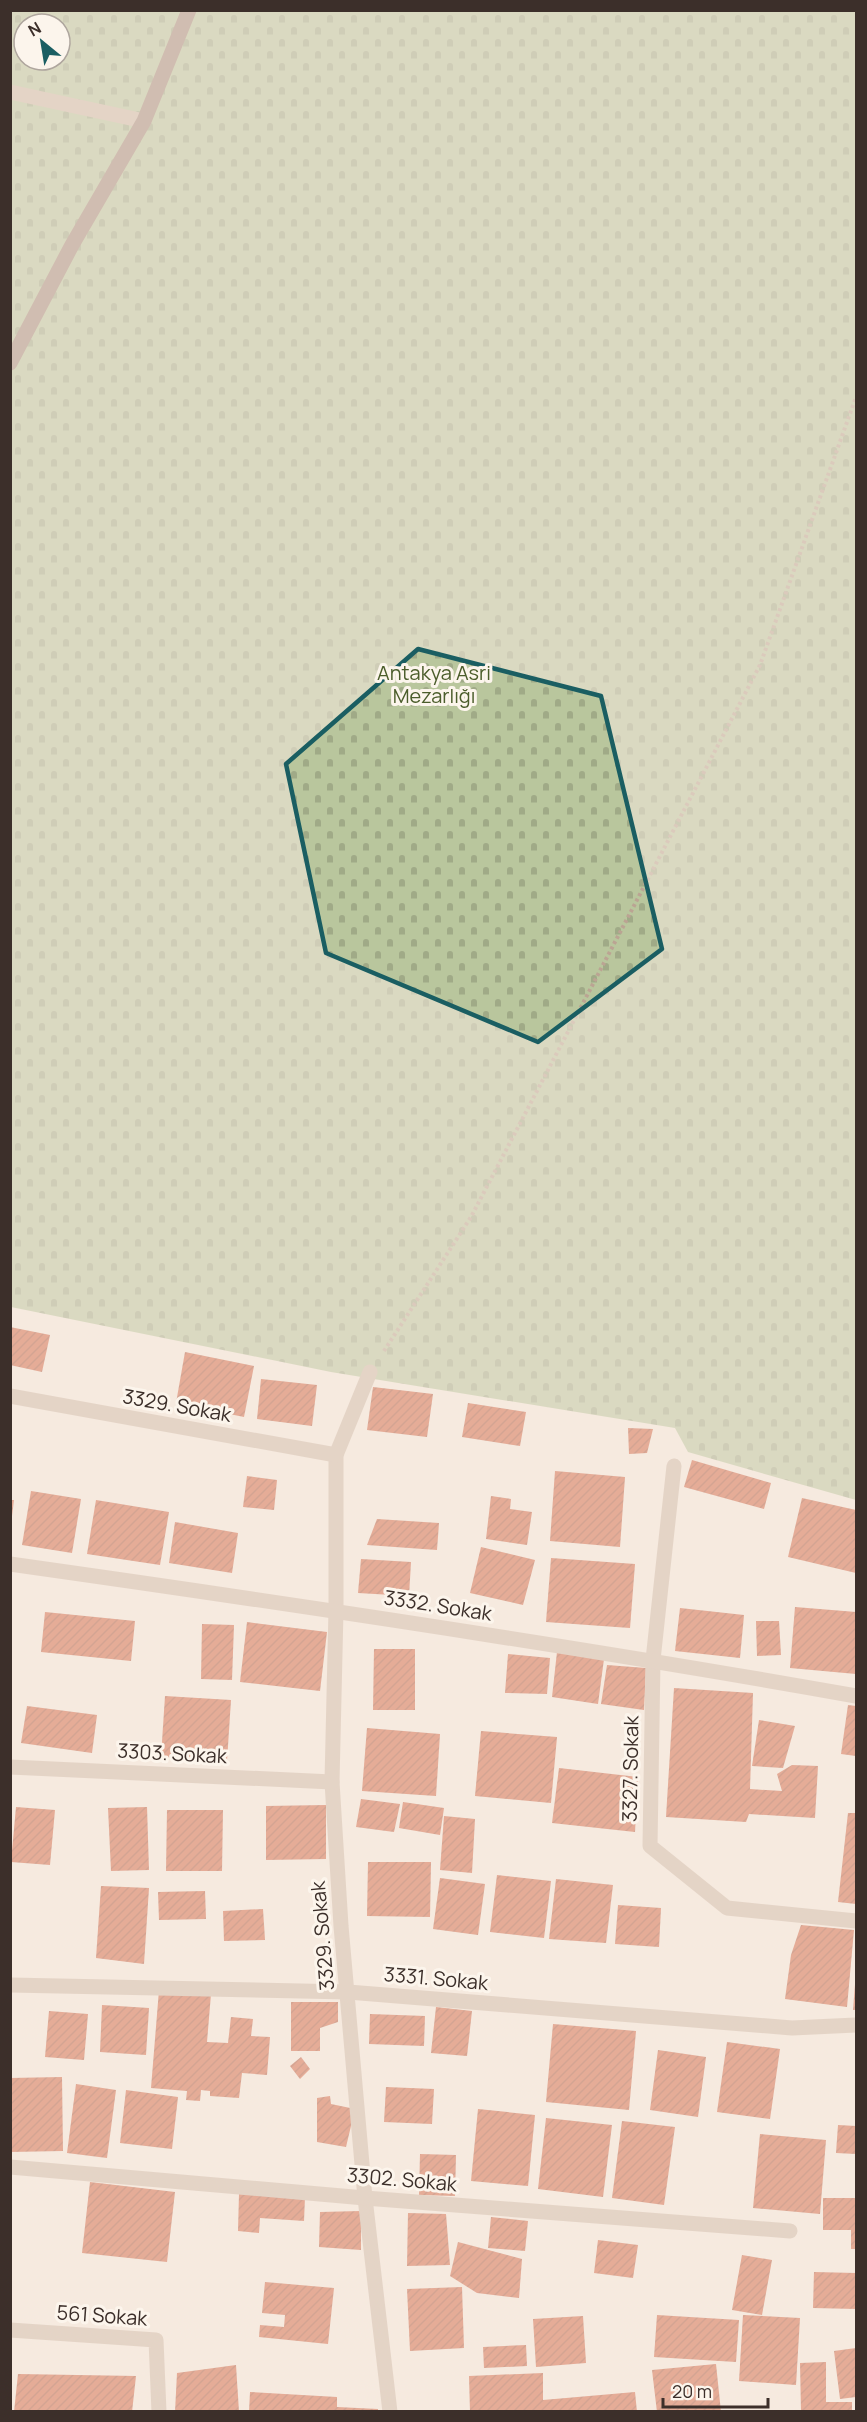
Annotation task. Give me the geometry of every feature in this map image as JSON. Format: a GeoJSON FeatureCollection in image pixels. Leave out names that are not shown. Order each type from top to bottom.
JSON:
{"type":"FeatureCollection","features":[{"type":"Feature","properties":{"kind":"street"},"geometry":{"type":"LineString","coordinates":[[10,363],[72,245],[144,121],[189,10]]}},
{"type":"Feature","properties":{"kind":"street"},"geometry":{"type":"LineString","coordinates":[[10,92],[144,121]]}},
{"type":"Feature","properties":{"kind":"street","name":"3329. Sokak"},"geometry":{"type":"LineString","coordinates":[[370,1372],[336,1455],[336,1610],[332,1782],[341,1926],[365,2198],[390,2412]]}},
{"type":"Feature","properties":{"kind":"street","name":"3329. Sokak"},"geometry":{"type":"LineString","coordinates":[[10,1396],[336,1455]]}},
{"type":"Feature","properties":{"kind":"street","name":"3327. Sokak"},"geometry":{"type":"LineString","coordinates":[[674,1466],[653,1660],[650,1846],[727,1908],[856,1921]]}},
{"type":"Feature","properties":{"kind":"street","name":"3332. Sokak"},"geometry":{"type":"LineString","coordinates":[[10,1564],[336,1610],[653,1660],[856,1696]]}},
{"type":"Feature","properties":{"kind":"street","name":"3303. Sokak"},"geometry":{"type":"LineString","coordinates":[[10,1767],[332,1782]]}},
{"type":"Feature","properties":{"kind":"street","name":"3331. Sokak"},"geometry":{"type":"LineString","coordinates":[[10,1985],[348,1992],[792,2028],[856,2025]]}},
{"type":"Feature","properties":{"kind":"street","name":"3302. Sokak"},"geometry":{"type":"LineString","coordinates":[[10,2167],[365,2198],[790,2231]]}},
{"type":"Feature","properties":{"kind":"street","name":"561 Sokak"},"geometry":{"type":"LineString","coordinates":[[10,2330],[156,2340],[159,2412]]}},
{"type":"Feature","properties":{"kind":"path"},"geometry":{"type":"LineString","coordinates":[[370,1372],[471,1217],[760,665],[856,398]]}},
{"type":"Feature","properties":{"kind":"highlighted area"},"geometry":{"type":"Polygon","coordinates":[[[418,649],[601,696],[662,949],[538,1042],[326,953],[286,764],[418,649]]]}},
{"type":"Feature","properties":{"kind":"green space","name":"Antakya Asri Mezarlığı"},"geometry":{"type":"Polygon","coordinates":[[[10,11],[856,11],[856,1500],[688,1452],[675,1428],[331,1372],[11,1307],[10,11]]]}},
{"type":"Feature","properties":{"kind":"building"},"geometry":{"type":"Polygon","coordinates":[[[10,1327],[50,1335],[42,1372],[10,1365],[10,1327]]]}},
{"type":"Feature","properties":{"kind":"building"},"geometry":{"type":"Polygon","coordinates":[[[185,1352],[254,1366],[244,1417],[176,1403],[185,1352]]]}},
{"type":"Feature","properties":{"kind":"building"},"geometry":{"type":"Polygon","coordinates":[[[261,1379],[317,1385],[312,1426],[257,1419],[261,1379]]]}},
{"type":"Feature","properties":{"kind":"building"},"geometry":{"type":"Polygon","coordinates":[[[373,1387],[433,1394],[427,1437],[367,1430],[373,1387]]]}},
{"type":"Feature","properties":{"kind":"building"},"geometry":{"type":"Polygon","coordinates":[[[468,1403],[526,1412],[520,1446],[462,1437],[468,1403]]]}},
{"type":"Feature","properties":{"kind":"building"},"geometry":{"type":"Polygon","coordinates":[[[628,1428],[653,1429],[647,1453],[629,1454],[628,1428]]]}},
{"type":"Feature","properties":{"kind":"building"},"geometry":{"type":"Polygon","coordinates":[[[692,1460],[771,1483],[764,1509],[684,1487],[692,1460]]]}},
{"type":"Feature","properties":{"kind":"building"},"geometry":{"type":"Polygon","coordinates":[[[555,1471],[625,1477],[620,1547],[550,1541],[555,1471]]]}},
{"type":"Feature","properties":{"kind":"building"},"geometry":{"type":"Polygon","coordinates":[[[247,1476],[277,1480],[274,1510],[243,1507],[247,1476]]]}},
{"type":"Feature","properties":{"kind":"building"},"geometry":{"type":"Polygon","coordinates":[[[31,1491],[81,1499],[72,1553],[22,1545],[31,1491]]]}},
{"type":"Feature","properties":{"kind":"building"},"geometry":{"type":"Polygon","coordinates":[[[491,1496],[511,1499],[510,1509],[532,1512],[527,1545],[486,1539],[491,1496]]]}},
{"type":"Feature","properties":{"kind":"building"},"geometry":{"type":"Polygon","coordinates":[[[802,1498],[856,1510],[856,1573],[788,1557],[802,1498]]]}},
{"type":"Feature","properties":{"kind":"building"},"geometry":{"type":"Polygon","coordinates":[[[10,1500],[14,1500],[12,1516],[10,1516],[10,1500]]]}},
{"type":"Feature","properties":{"kind":"building"},"geometry":{"type":"Polygon","coordinates":[[[96,1500],[169,1512],[160,1565],[87,1554],[96,1500]]]}},
{"type":"Feature","properties":{"kind":"building"},"geometry":{"type":"Polygon","coordinates":[[[377,1519],[439,1523],[437,1550],[367,1545],[377,1519]]]}},
{"type":"Feature","properties":{"kind":"building"},"geometry":{"type":"Polygon","coordinates":[[[175,1522],[238,1533],[232,1573],[169,1563],[175,1522]]]}},
{"type":"Feature","properties":{"kind":"building"},"geometry":{"type":"Polygon","coordinates":[[[481,1547],[535,1560],[523,1605],[470,1593],[481,1547]]]}},
{"type":"Feature","properties":{"kind":"building"},"geometry":{"type":"Polygon","coordinates":[[[551,1558],[635,1564],[630,1628],[546,1622],[551,1558]]]}},
{"type":"Feature","properties":{"kind":"building"},"geometry":{"type":"Polygon","coordinates":[[[361,1559],[411,1562],[409,1596],[358,1593],[361,1559]]]}},
{"type":"Feature","properties":{"kind":"building"},"geometry":{"type":"Polygon","coordinates":[[[795,1607],[856,1612],[856,1674],[790,1668],[795,1607]]]}},
{"type":"Feature","properties":{"kind":"building"},"geometry":{"type":"Polygon","coordinates":[[[680,1608],[744,1615],[740,1658],[675,1651],[680,1608]]]}},
{"type":"Feature","properties":{"kind":"building"},"geometry":{"type":"Polygon","coordinates":[[[45,1612],[135,1621],[131,1661],[41,1652],[45,1612]]]}},
{"type":"Feature","properties":{"kind":"building"},"geometry":{"type":"Polygon","coordinates":[[[756,1621],[779,1621],[781,1655],[757,1656],[756,1621]]]}},
{"type":"Feature","properties":{"kind":"building"},"geometry":{"type":"Polygon","coordinates":[[[247,1622],[327,1632],[320,1691],[240,1682],[247,1622]]]}},
{"type":"Feature","properties":{"kind":"building"},"geometry":{"type":"Polygon","coordinates":[[[202,1624],[234,1625],[232,1680],[201,1679],[202,1624]]]}},
{"type":"Feature","properties":{"kind":"building"},"geometry":{"type":"Polygon","coordinates":[[[374,1649],[415,1649],[415,1710],[373,1710],[374,1649]]]}},
{"type":"Feature","properties":{"kind":"building"},"geometry":{"type":"Polygon","coordinates":[[[557,1652],[604,1659],[598,1704],[552,1697],[557,1652]]]}},
{"type":"Feature","properties":{"kind":"building"},"geometry":{"type":"Polygon","coordinates":[[[508,1654],[550,1658],[547,1694],[505,1693],[508,1654]]]}},
{"type":"Feature","properties":{"kind":"building"},"geometry":{"type":"Polygon","coordinates":[[[607,1665],[646,1668],[644,1710],[601,1704],[607,1665]]]}},
{"type":"Feature","properties":{"kind":"building"},"geometry":{"type":"Polygon","coordinates":[[[674,1688],[753,1693],[750,1789],[782,1791],[777,1774],[792,1765],[818,1766],[815,1818],[749,1814],[746,1822],[666,1817],[674,1688]]]}},
{"type":"Feature","properties":{"kind":"building"},"geometry":{"type":"Polygon","coordinates":[[[165,1696],[231,1700],[227,1761],[161,1757],[165,1696]]]}},
{"type":"Feature","properties":{"kind":"building"},"geometry":{"type":"Polygon","coordinates":[[[848,1705],[856,1706],[856,1756],[841,1754],[848,1705]]]}},
{"type":"Feature","properties":{"kind":"building"},"geometry":{"type":"Polygon","coordinates":[[[27,1706],[97,1715],[92,1753],[21,1743],[27,1706]]]}},
{"type":"Feature","properties":{"kind":"building"},"geometry":{"type":"Polygon","coordinates":[[[759,1720],[795,1726],[783,1768],[752,1766],[759,1720]]]}},
{"type":"Feature","properties":{"kind":"building"},"geometry":{"type":"Polygon","coordinates":[[[367,1728],[440,1734],[436,1796],[362,1791],[367,1728]]]}},
{"type":"Feature","properties":{"kind":"building"},"geometry":{"type":"Polygon","coordinates":[[[481,1731],[557,1737],[551,1803],[475,1796],[481,1731]]]}},
{"type":"Feature","properties":{"kind":"building"},"geometry":{"type":"Polygon","coordinates":[[[559,1768],[638,1777],[635,1832],[552,1823],[559,1768]]]}},
{"type":"Feature","properties":{"kind":"building"},"geometry":{"type":"Polygon","coordinates":[[[361,1799],[400,1804],[394,1832],[356,1827],[361,1799]]]}},
{"type":"Feature","properties":{"kind":"building"},"geometry":{"type":"Polygon","coordinates":[[[403,1802],[444,1808],[440,1835],[399,1828],[403,1802]]]}},
{"type":"Feature","properties":{"kind":"building"},"geometry":{"type":"Polygon","coordinates":[[[326,1805],[326,1859],[266,1860],[266,1806],[326,1805]]]}},
{"type":"Feature","properties":{"kind":"building"},"geometry":{"type":"Polygon","coordinates":[[[16,1807],[55,1810],[50,1865],[11,1862],[16,1807]]]}},
{"type":"Feature","properties":{"kind":"building"},"geometry":{"type":"Polygon","coordinates":[[[147,1807],[149,1870],[111,1871],[108,1808],[147,1807]]]}},
{"type":"Feature","properties":{"kind":"building"},"geometry":{"type":"Polygon","coordinates":[[[167,1810],[223,1810],[222,1871],[166,1871],[167,1810]]]}},
{"type":"Feature","properties":{"kind":"building"},"geometry":{"type":"Polygon","coordinates":[[[848,1813],[856,1813],[856,1904],[838,1902],[848,1813]]]}},
{"type":"Feature","properties":{"kind":"building"},"geometry":{"type":"Polygon","coordinates":[[[444,1816],[475,1819],[472,1873],[440,1870],[444,1816]]]}},
{"type":"Feature","properties":{"kind":"building"},"geometry":{"type":"Polygon","coordinates":[[[368,1862],[431,1862],[430,1917],[367,1916],[368,1862]]]}},
{"type":"Feature","properties":{"kind":"building"},"geometry":{"type":"Polygon","coordinates":[[[497,1875],[551,1881],[544,1938],[490,1932],[497,1875]]]}},
{"type":"Feature","properties":{"kind":"building"},"geometry":{"type":"Polygon","coordinates":[[[440,1878],[485,1884],[478,1935],[433,1929],[440,1878]]]}},
{"type":"Feature","properties":{"kind":"building"},"geometry":{"type":"Polygon","coordinates":[[[556,1879],[613,1885],[606,1943],[549,1939],[556,1879]]]}},
{"type":"Feature","properties":{"kind":"building"},"geometry":{"type":"Polygon","coordinates":[[[101,1886],[149,1888],[144,1964],[96,1958],[101,1886]]]}},
{"type":"Feature","properties":{"kind":"building"},"geometry":{"type":"Polygon","coordinates":[[[205,1891],[206,1919],[159,1920],[158,1892],[205,1891]]]}},
{"type":"Feature","properties":{"kind":"building"},"geometry":{"type":"Polygon","coordinates":[[[618,1905],[661,1908],[659,1947],[615,1944],[618,1905]]]}},
{"type":"Feature","properties":{"kind":"building"},"geometry":{"type":"Polygon","coordinates":[[[263,1909],[265,1940],[224,1941],[223,1911],[263,1909]]]}},
{"type":"Feature","properties":{"kind":"building"},"geometry":{"type":"Polygon","coordinates":[[[801,1925],[854,1930],[847,2007],[785,1999],[791,1955],[801,1925]]]}},
{"type":"Feature","properties":{"kind":"building"},"geometry":{"type":"Polygon","coordinates":[[[855,1984],[856,2010],[853,2010],[855,1984]]]}},
{"type":"Feature","properties":{"kind":"building"},"geometry":{"type":"Polygon","coordinates":[[[159,1990],[211,1994],[207,2042],[228,2043],[231,2017],[253,2019],[251,2036],[270,2037],[267,2075],[242,2073],[239,2098],[210,2096],[210,2091],[201,2090],[200,2101],[186,2100],[187,2091],[151,2088],[159,1990]]]}},
{"type":"Feature","properties":{"kind":"building"},"geometry":{"type":"Polygon","coordinates":[[[291,2002],[338,2002],[338,2022],[320,2028],[320,2051],[291,2051],[291,2002]]]}},
{"type":"Feature","properties":{"kind":"building"},"geometry":{"type":"Polygon","coordinates":[[[102,2005],[149,2008],[146,2055],[100,2052],[102,2005]]]}},
{"type":"Feature","properties":{"kind":"building"},"geometry":{"type":"Polygon","coordinates":[[[436,2007],[472,2011],[467,2056],[431,2053],[436,2007]]]}},
{"type":"Feature","properties":{"kind":"building"},"geometry":{"type":"Polygon","coordinates":[[[49,2011],[88,2014],[84,2060],[45,2057],[49,2011]]]}},
{"type":"Feature","properties":{"kind":"building"},"geometry":{"type":"Polygon","coordinates":[[[370,2014],[425,2016],[424,2046],[369,2044],[370,2014]]]}},
{"type":"Feature","properties":{"kind":"building"},"geometry":{"type":"Polygon","coordinates":[[[553,2024],[636,2031],[629,2110],[546,2102],[553,2024]]]}},
{"type":"Feature","properties":{"kind":"building"},"geometry":{"type":"Polygon","coordinates":[[[727,2042],[780,2049],[770,2119],[717,2112],[727,2042]]]}},
{"type":"Feature","properties":{"kind":"building"},"geometry":{"type":"Polygon","coordinates":[[[658,2050],[706,2057],[698,2117],[650,2110],[658,2050]]]}},
{"type":"Feature","properties":{"kind":"building"},"geometry":{"type":"Polygon","coordinates":[[[301,2057],[310,2069],[300,2079],[290,2066],[301,2057]]]}},
{"type":"Feature","properties":{"kind":"building"},"geometry":{"type":"Polygon","coordinates":[[[62,2077],[63,2151],[10,2152],[10,2078],[62,2077]]]}},
{"type":"Feature","properties":{"kind":"building"},"geometry":{"type":"Polygon","coordinates":[[[76,2084],[116,2090],[107,2158],[67,2153],[76,2084]]]}},
{"type":"Feature","properties":{"kind":"building"},"geometry":{"type":"Polygon","coordinates":[[[386,2087],[434,2089],[432,2124],[384,2122],[386,2087]]]}},
{"type":"Feature","properties":{"kind":"building"},"geometry":{"type":"Polygon","coordinates":[[[126,2090],[178,2097],[172,2149],[120,2143],[126,2090]]]}},
{"type":"Feature","properties":{"kind":"building"},"geometry":{"type":"Polygon","coordinates":[[[330,2096],[331,2104],[355,2109],[346,2147],[317,2142],[317,2098],[330,2096]]]}},
{"type":"Feature","properties":{"kind":"building"},"geometry":{"type":"Polygon","coordinates":[[[478,2109],[535,2115],[528,2186],[471,2181],[478,2109]]]}},
{"type":"Feature","properties":{"kind":"building"},"geometry":{"type":"Polygon","coordinates":[[[546,2118],[612,2125],[603,2197],[538,2189],[546,2118]]]}},
{"type":"Feature","properties":{"kind":"building"},"geometry":{"type":"Polygon","coordinates":[[[622,2121],[675,2127],[664,2205],[612,2198],[622,2121]]]}},
{"type":"Feature","properties":{"kind":"building"},"geometry":{"type":"Polygon","coordinates":[[[838,2125],[856,2126],[856,2154],[836,2153],[838,2125]]]}},
{"type":"Feature","properties":{"kind":"building"},"geometry":{"type":"Polygon","coordinates":[[[760,2134],[826,2140],[820,2214],[753,2208],[760,2134]]]}},
{"type":"Feature","properties":{"kind":"building"},"geometry":{"type":"Polygon","coordinates":[[[420,2154],[456,2155],[455,2196],[419,2195],[420,2154]]]}},
{"type":"Feature","properties":{"kind":"building"},"geometry":{"type":"Polygon","coordinates":[[[90,2182],[175,2192],[167,2262],[82,2253],[90,2182]]]}},
{"type":"Feature","properties":{"kind":"building"},"geometry":{"type":"Polygon","coordinates":[[[239,2194],[305,2197],[304,2221],[260,2218],[259,2233],[238,2231],[239,2194]]]}},
{"type":"Feature","properties":{"kind":"building"},"geometry":{"type":"Polygon","coordinates":[[[823,2198],[856,2198],[856,2249],[851,2249],[851,2230],[823,2230],[823,2198]]]}},
{"type":"Feature","properties":{"kind":"building"},"geometry":{"type":"Polygon","coordinates":[[[361,2211],[361,2250],[319,2247],[320,2212],[361,2211]]]}},
{"type":"Feature","properties":{"kind":"building"},"geometry":{"type":"Polygon","coordinates":[[[408,2213],[446,2214],[450,2265],[407,2266],[408,2213]]]}},
{"type":"Feature","properties":{"kind":"building"},"geometry":{"type":"Polygon","coordinates":[[[491,2217],[528,2221],[525,2251],[488,2248],[491,2217]]]}},
{"type":"Feature","properties":{"kind":"building"},"geometry":{"type":"Polygon","coordinates":[[[598,2240],[638,2245],[633,2278],[594,2273],[598,2240]]]}},
{"type":"Feature","properties":{"kind":"building"},"geometry":{"type":"Polygon","coordinates":[[[458,2242],[522,2259],[519,2298],[477,2293],[450,2276],[458,2242]]]}},
{"type":"Feature","properties":{"kind":"building"},"geometry":{"type":"Polygon","coordinates":[[[742,2255],[772,2260],[762,2315],[732,2310],[742,2255]]]}},
{"type":"Feature","properties":{"kind":"building"},"geometry":{"type":"Polygon","coordinates":[[[814,2272],[856,2273],[856,2309],[813,2308],[814,2272]]]}},
{"type":"Feature","properties":{"kind":"building"},"geometry":{"type":"Polygon","coordinates":[[[265,2282],[334,2288],[328,2344],[259,2337],[260,2325],[284,2327],[285,2315],[262,2313],[265,2282]]]}},
{"type":"Feature","properties":{"kind":"building"},"geometry":{"type":"Polygon","coordinates":[[[462,2287],[464,2348],[410,2351],[407,2289],[462,2287]]]}},
{"type":"Feature","properties":{"kind":"building"},"geometry":{"type":"Polygon","coordinates":[[[657,2315],[739,2320],[736,2362],[654,2357],[657,2315]]]}},
{"type":"Feature","properties":{"kind":"building"},"geometry":{"type":"Polygon","coordinates":[[[743,2315],[800,2318],[796,2385],[739,2381],[743,2315]]]}},
{"type":"Feature","properties":{"kind":"building"},"geometry":{"type":"Polygon","coordinates":[[[583,2316],[586,2363],[536,2367],[533,2319],[583,2316]]]}},
{"type":"Feature","properties":{"kind":"building"},"geometry":{"type":"Polygon","coordinates":[[[526,2345],[527,2366],[484,2368],[483,2347],[526,2345]]]}},
{"type":"Feature","properties":{"kind":"building"},"geometry":{"type":"Polygon","coordinates":[[[856,2348],[856,2397],[840,2399],[834,2351],[856,2348]]]}},
{"type":"Feature","properties":{"kind":"building"},"geometry":{"type":"Polygon","coordinates":[[[826,2362],[826,2402],[852,2402],[852,2412],[801,2412],[800,2363],[826,2362]]]}},
{"type":"Feature","properties":{"kind":"building"},"geometry":{"type":"Polygon","coordinates":[[[716,2364],[721,2412],[657,2412],[652,2370],[716,2364]]]}},
{"type":"Feature","properties":{"kind":"building"},"geometry":{"type":"Polygon","coordinates":[[[236,2365],[239,2412],[175,2412],[177,2373],[236,2365]]]}},
{"type":"Feature","properties":{"kind":"building"},"geometry":{"type":"Polygon","coordinates":[[[543,2373],[543,2400],[635,2392],[637,2412],[470,2412],[469,2376],[543,2373]]]}},
{"type":"Feature","properties":{"kind":"building"},"geometry":{"type":"Polygon","coordinates":[[[18,2374],[136,2376],[132,2412],[14,2412],[18,2374]]]}},
{"type":"Feature","properties":{"kind":"building"},"geometry":{"type":"Polygon","coordinates":[[[250,2392],[337,2397],[337,2407],[378,2409],[378,2412],[249,2412],[250,2392]]]}}]}
